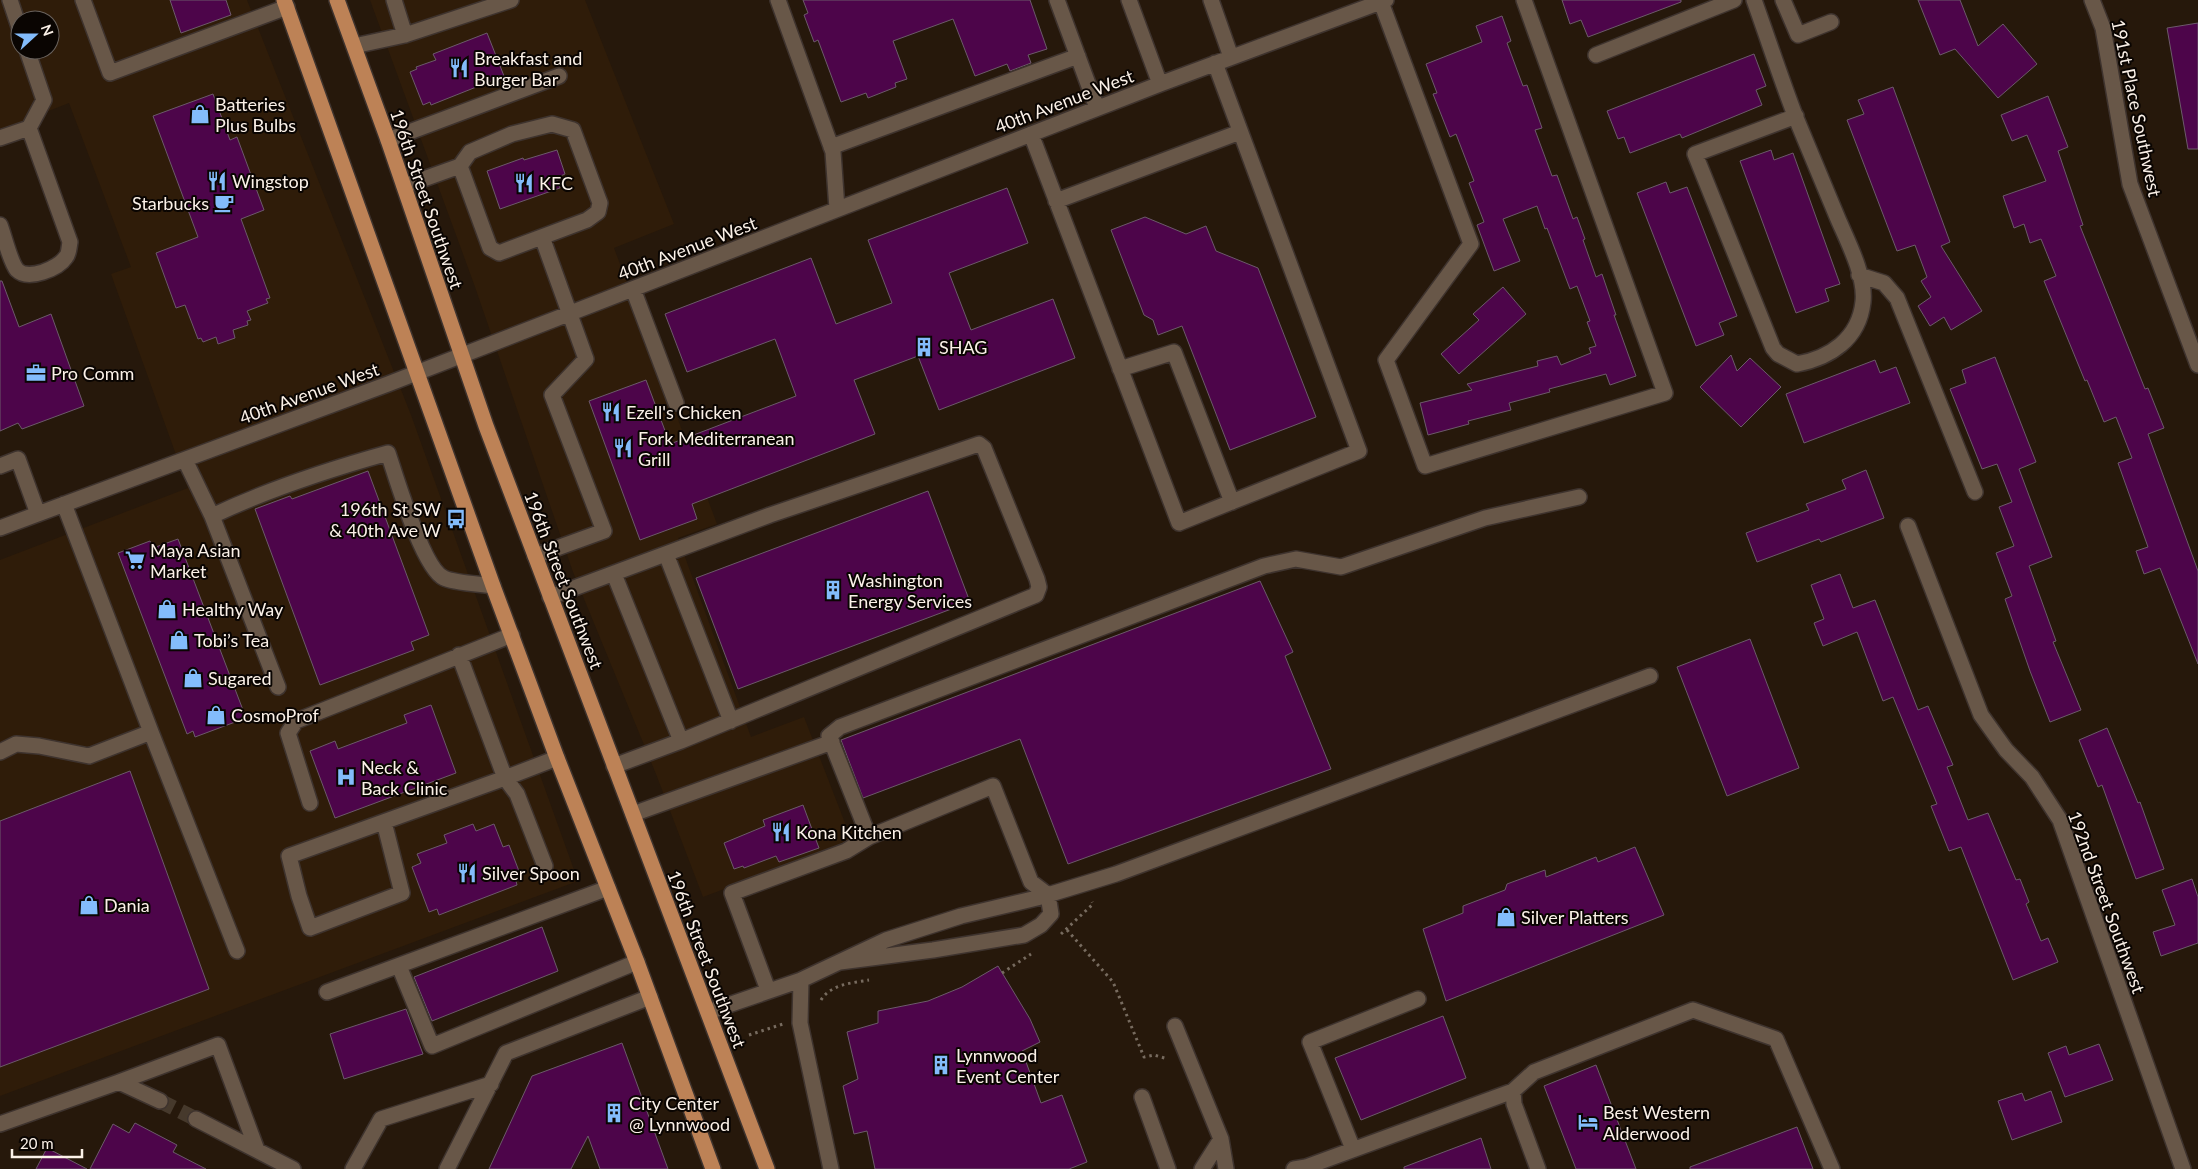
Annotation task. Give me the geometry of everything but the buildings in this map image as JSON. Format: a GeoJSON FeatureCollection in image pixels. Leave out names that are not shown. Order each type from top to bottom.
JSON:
{"type":"FeatureCollection","features":[{"type":"Feature","properties":{"kind":"main road","name":"196th Street Southwest"},"geometry":{"type":"LineString","coordinates":[[337,0],[388,140],[461,356],[550,597],[767,1169]]}},
{"type":"Feature","properties":{"kind":"main road"},"geometry":{"type":"LineString","coordinates":[[285,4],[493,586],[557,758],[637,962],[713,1169]]}},
{"type":"Feature","properties":{"kind":"street"},"geometry":{"type":"LineString","coordinates":[[83,0],[110,73],[285,4]]}},
{"type":"Feature","properties":{"kind":"street"},"geometry":{"type":"LineString","coordinates":[[394,0],[405,35]]}},
{"type":"Feature","properties":{"kind":"street"},"geometry":{"type":"LineString","coordinates":[[354,46],[405,35],[511,0]]}},
{"type":"Feature","properties":{"kind":"street"},"geometry":{"type":"LineString","coordinates":[[778,0],[831,147],[837,209]]}},
{"type":"Feature","properties":{"kind":"street"},"geometry":{"type":"LineString","coordinates":[[1057,0],[1097,108]]}},
{"type":"Feature","properties":{"kind":"street"},"geometry":{"type":"LineString","coordinates":[[1129,0],[1160,84]]}},
{"type":"Feature","properties":{"kind":"street"},"geometry":{"type":"LineString","coordinates":[[1211,0],[1231,57]]}},
{"type":"Feature","properties":{"kind":"street"},"geometry":{"type":"LineString","coordinates":[[1383,1],[1471,244],[1386,360],[1425,466],[1665,393],[1524,0]]}},
{"type":"Feature","properties":{"kind":"street"},"geometry":{"type":"LineString","coordinates":[[1596,55],[1734,0]]}},
{"type":"Feature","properties":{"kind":"street"},"geometry":{"type":"LineString","coordinates":[[1754,0],[1796,116],[1859,275],[1863,301],[1859,319],[1848,338],[1838,349],[1821,358],[1797,364],[1778,354],[1773,348],[1695,154],[1796,116]]}},
{"type":"Feature","properties":{"kind":"street"},"geometry":{"type":"LineString","coordinates":[[1783,0],[1798,35],[1831,22]]}},
{"type":"Feature","properties":{"kind":"street","name":"191st Place Southwest"},"geometry":{"type":"LineString","coordinates":[[2092,0],[2103,28],[2130,184],[2198,365]]}},
{"type":"Feature","properties":{"kind":"street","name":"40th Avenue West"},"geometry":{"type":"LineString","coordinates":[[0,528],[417,373],[1097,108],[1383,1]]}},
{"type":"Feature","properties":{"kind":"street"},"geometry":{"type":"LineString","coordinates":[[831,147],[1078,56]]}},
{"type":"Feature","properties":{"kind":"street"},"geometry":{"type":"LineString","coordinates":[[0,138],[29,128],[44,100],[30,60]]}},
{"type":"Feature","properties":{"kind":"street"},"geometry":{"type":"LineString","coordinates":[[1030,134],[1179,523],[1359,451],[1214,63]]}},
{"type":"Feature","properties":{"kind":"street"},"geometry":{"type":"LineString","coordinates":[[388,140],[559,76]]}},
{"type":"Feature","properties":{"kind":"street"},"geometry":{"type":"LineString","coordinates":[[404,186],[460,166],[470,152],[512,134],[552,124],[573,130],[600,203],[598,212],[587,220],[499,253],[490,248],[460,166]]}},
{"type":"Feature","properties":{"kind":"street"},"geometry":{"type":"LineString","coordinates":[[0,225],[16,269],[26,276],[34,275],[60,264],[67,256],[70,242],[29,128]]}},
{"type":"Feature","properties":{"kind":"street"},"geometry":{"type":"LineString","coordinates":[[1056,201],[1240,132]]}},
{"type":"Feature","properties":{"kind":"street"},"geometry":{"type":"LineString","coordinates":[[535,556],[604,531],[552,395],[586,359],[542,237]]}},
{"type":"Feature","properties":{"kind":"street"},"geometry":{"type":"LineString","coordinates":[[1859,275],[1884,283],[1897,298],[1975,492]]}},
{"type":"Feature","properties":{"kind":"street"},"geometry":{"type":"LineString","coordinates":[[633,289],[676,403]]}},
{"type":"Feature","properties":{"kind":"street"},"geometry":{"type":"LineString","coordinates":[[1120,369],[1174,352],[1232,502]]}},
{"type":"Feature","properties":{"kind":"street"},"geometry":{"type":"LineString","coordinates":[[550,597],[770,515],[978,444],[984,448],[1038,579],[1039,587],[1036,595],[731,721],[614,766]]}},
{"type":"Feature","properties":{"kind":"street"},"geometry":{"type":"LineString","coordinates":[[212,516],[253,497],[297,481],[388,453],[413,523],[431,565],[443,578],[493,586]]}},
{"type":"Feature","properties":{"kind":"street"},"geometry":{"type":"LineString","coordinates":[[0,466],[18,459],[38,514]]}},
{"type":"Feature","properties":{"kind":"street"},"geometry":{"type":"LineString","coordinates":[[185,460],[212,516],[278,687]]}},
{"type":"Feature","properties":{"kind":"street"},"geometry":{"type":"LineString","coordinates":[[869,837],[829,736],[840,727],[1264,566],[1296,559],[1341,567],[1485,518],[1579,497]]}},
{"type":"Feature","properties":{"kind":"street"},"geometry":{"type":"LineString","coordinates":[[64,504],[237,951]]}},
{"type":"Feature","properties":{"kind":"street","name":"192nd Street Southwest"},"geometry":{"type":"LineString","coordinates":[[1908,526],[1981,715],[2006,750],[2032,777],[2060,820],[2183,1169]]}},
{"type":"Feature","properties":{"kind":"street"},"geometry":{"type":"LineString","coordinates":[[666,554],[731,721]]}},
{"type":"Feature","properties":{"kind":"street"},"geometry":{"type":"LineString","coordinates":[[614,574],[681,741]]}},
{"type":"Feature","properties":{"kind":"street"},"geometry":{"type":"LineString","coordinates":[[310,803],[288,733],[296,720],[512,635]]}},
{"type":"Feature","properties":{"kind":"street"},"geometry":{"type":"LineString","coordinates":[[459,655],[505,778],[518,794],[546,866]]}},
{"type":"Feature","properties":{"kind":"street"},"geometry":{"type":"LineString","coordinates":[[708,1012],[801,980],[886,940],[961,916],[1048,895],[1116,874],[1650,676]]}},
{"type":"Feature","properties":{"kind":"street"},"geometry":{"type":"LineString","coordinates":[[0,752],[16,744],[39,746],[89,756],[152,732]]}},
{"type":"Feature","properties":{"kind":"street"},"geometry":{"type":"LineString","coordinates":[[633,814],[832,742]]}},
{"type":"Feature","properties":{"kind":"street"},"geometry":{"type":"LineString","coordinates":[[384,822],[402,892],[310,928],[299,896],[289,856],[557,758]]}},
{"type":"Feature","properties":{"kind":"street"},"geometry":{"type":"LineString","coordinates":[[768,990],[732,893],[846,851],[869,837],[993,786],[1030,882],[1048,895],[1051,914],[1041,925],[1024,935],[933,950],[840,962]]}},
{"type":"Feature","properties":{"kind":"street"},"geometry":{"type":"LineString","coordinates":[[328,992],[608,888]]}},
{"type":"Feature","properties":{"kind":"street"},"geometry":{"type":"LineString","coordinates":[[400,966],[432,1046],[637,962]]}},
{"type":"Feature","properties":{"kind":"street"},"geometry":{"type":"LineString","coordinates":[[801,980],[802,1032],[831,1169]]}},
{"type":"Feature","properties":{"kind":"street"},"geometry":{"type":"LineString","coordinates":[[447,1169],[506,1053],[650,997]]}},
{"type":"Feature","properties":{"kind":"street"},"geometry":{"type":"LineString","coordinates":[[1353,1149],[1310,1042],[1418,999]]}},
{"type":"Feature","properties":{"kind":"street"},"geometry":{"type":"LineString","coordinates":[[1294,1169],[1513,1091],[1534,1072],[1693,1010],[1776,1039],[1832,1169]]}},
{"type":"Feature","properties":{"kind":"street"},"geometry":{"type":"LineString","coordinates":[[1175,1026],[1221,1139],[1226,1169]]}},
{"type":"Feature","properties":{"kind":"street"},"geometry":{"type":"LineString","coordinates":[[0,1124],[218,1045],[257,1150]]}},
{"type":"Feature","properties":{"kind":"street"},"geometry":{"type":"LineString","coordinates":[[119,1082],[160,1101]]}},
{"type":"Feature","properties":{"kind":"street"},"geometry":{"type":"LineString","coordinates":[[352,1169],[381,1120],[491,1084]]}},
{"type":"Feature","properties":{"kind":"street"},"geometry":{"type":"LineString","coordinates":[[1513,1091],[1514,1104],[1538,1169]]}},
{"type":"Feature","properties":{"kind":"street"},"geometry":{"type":"LineString","coordinates":[[1142,1097],[1168,1169]]}},
{"type":"Feature","properties":{"kind":"street"},"geometry":{"type":"LineString","coordinates":[[196,1119],[293,1169]]}},
{"type":"Feature","properties":{"kind":"street"},"geometry":{"type":"LineString","coordinates":[[1202,1169],[1221,1139]]}},
{"type":"Feature","properties":{"kind":"path"},"geometry":{"type":"LineString","coordinates":[[1066,930],[1113,982],[1144,1057],[1154,1055],[1167,1058],[1173,1062]]}},
{"type":"Feature","properties":{"kind":"path"},"geometry":{"type":"LineString","coordinates":[[1019,957],[1027,956]]}},
{"type":"Feature","properties":{"kind":"path"},"geometry":{"type":"LineString","coordinates":[[818,1005],[825,994],[840,985],[878,978]]}},
{"type":"Feature","properties":{"kind":"shaded area"},"geometry":{"type":"Polygon","coordinates":[[[0,0],[247,0],[411,415],[578,881],[0,1096],[0,560],[188,488],[111,274],[131,267],[69,103],[0,130],[0,0]]]}},
{"type":"Feature","properties":{"kind":"shaded area"},"geometry":{"type":"Polygon","coordinates":[[[370,0],[585,0],[674,224],[614,248],[717,524],[678,538],[751,737],[804,717],[852,841],[703,897],[656,774],[573,572],[474,284],[370,0]]]}},
{"type":"Feature","properties":{"kind":"tunnel"},"geometry":{"type":"LineString","coordinates":[[160,1101],[196,1119]]}},
{"type":"Feature","properties":{"kind":"place","name":"Breakfast and Burger Bar"},"geometry":{"type":"Point","coordinates":[459,68]}},
{"type":"Feature","properties":{"kind":"place","name":"Batteries Plus Bulbs"},"geometry":{"type":"Point","coordinates":[200,114]}},
{"type":"Feature","properties":{"kind":"place","name":"Wingstop"},"geometry":{"type":"Point","coordinates":[217,181]}},
{"type":"Feature","properties":{"kind":"place","name":"KFC"},"geometry":{"type":"Point","coordinates":[524,183]}},
{"type":"Feature","properties":{"kind":"place","name":"Starbucks"},"geometry":{"type":"Point","coordinates":[224,203]}},
{"type":"Feature","properties":{"kind":"place","name":"SHAG"},"geometry":{"type":"Point","coordinates":[924,347]}},
{"type":"Feature","properties":{"kind":"place","name":"Pro Comm"},"geometry":{"type":"Point","coordinates":[36,373]}},
{"type":"Feature","properties":{"kind":"place","name":"Ezell's Chicken"},"geometry":{"type":"Point","coordinates":[611,412]}},
{"type":"Feature","properties":{"kind":"place","name":"Fork Mediterranean Grill"},"geometry":{"type":"Point","coordinates":[623,448]}},
{"type":"Feature","properties":{"kind":"place","name":"196th St SW & 40th Ave W"},"geometry":{"type":"Point","coordinates":[456,519]}},
{"type":"Feature","properties":{"kind":"place","name":"Maya Asian Market"},"geometry":{"type":"Point","coordinates":[135,560]}},
{"type":"Feature","properties":{"kind":"place","name":"Washington Energy Services"},"geometry":{"type":"Point","coordinates":[833,590]}},
{"type":"Feature","properties":{"kind":"place","name":"Healthy Way"},"geometry":{"type":"Point","coordinates":[167,609]}},
{"type":"Feature","properties":{"kind":"place","name":"Tobi’s Tea"},"geometry":{"type":"Point","coordinates":[179,640]}},
{"type":"Feature","properties":{"kind":"place","name":"Sugared"},"geometry":{"type":"Point","coordinates":[193,678]}},
{"type":"Feature","properties":{"kind":"place","name":"CosmoProf"},"geometry":{"type":"Point","coordinates":[216,715]}},
{"type":"Feature","properties":{"kind":"place","name":"Neck & Back Clinic"},"geometry":{"type":"Point","coordinates":[346,777]}},
{"type":"Feature","properties":{"kind":"place","name":"Kona Kitchen"},"geometry":{"type":"Point","coordinates":[781,832]}},
{"type":"Feature","properties":{"kind":"place","name":"Silver Spoon"},"geometry":{"type":"Point","coordinates":[467,873]}},
{"type":"Feature","properties":{"kind":"place","name":"Dania"},"geometry":{"type":"Point","coordinates":[89,905]}},
{"type":"Feature","properties":{"kind":"place","name":"Silver Platters"},"geometry":{"type":"Point","coordinates":[1506,917]}},
{"type":"Feature","properties":{"kind":"place","name":"Lynnwood Event Center"},"geometry":{"type":"Point","coordinates":[941,1065]}},
{"type":"Feature","properties":{"kind":"place","name":"City Center @ Lynnwood"},"geometry":{"type":"Point","coordinates":[614,1113]}},
{"type":"Feature","properties":{"kind":"place","name":"Best Western Alderwood"},"geometry":{"type":"Point","coordinates":[1588,1122]}}]}
